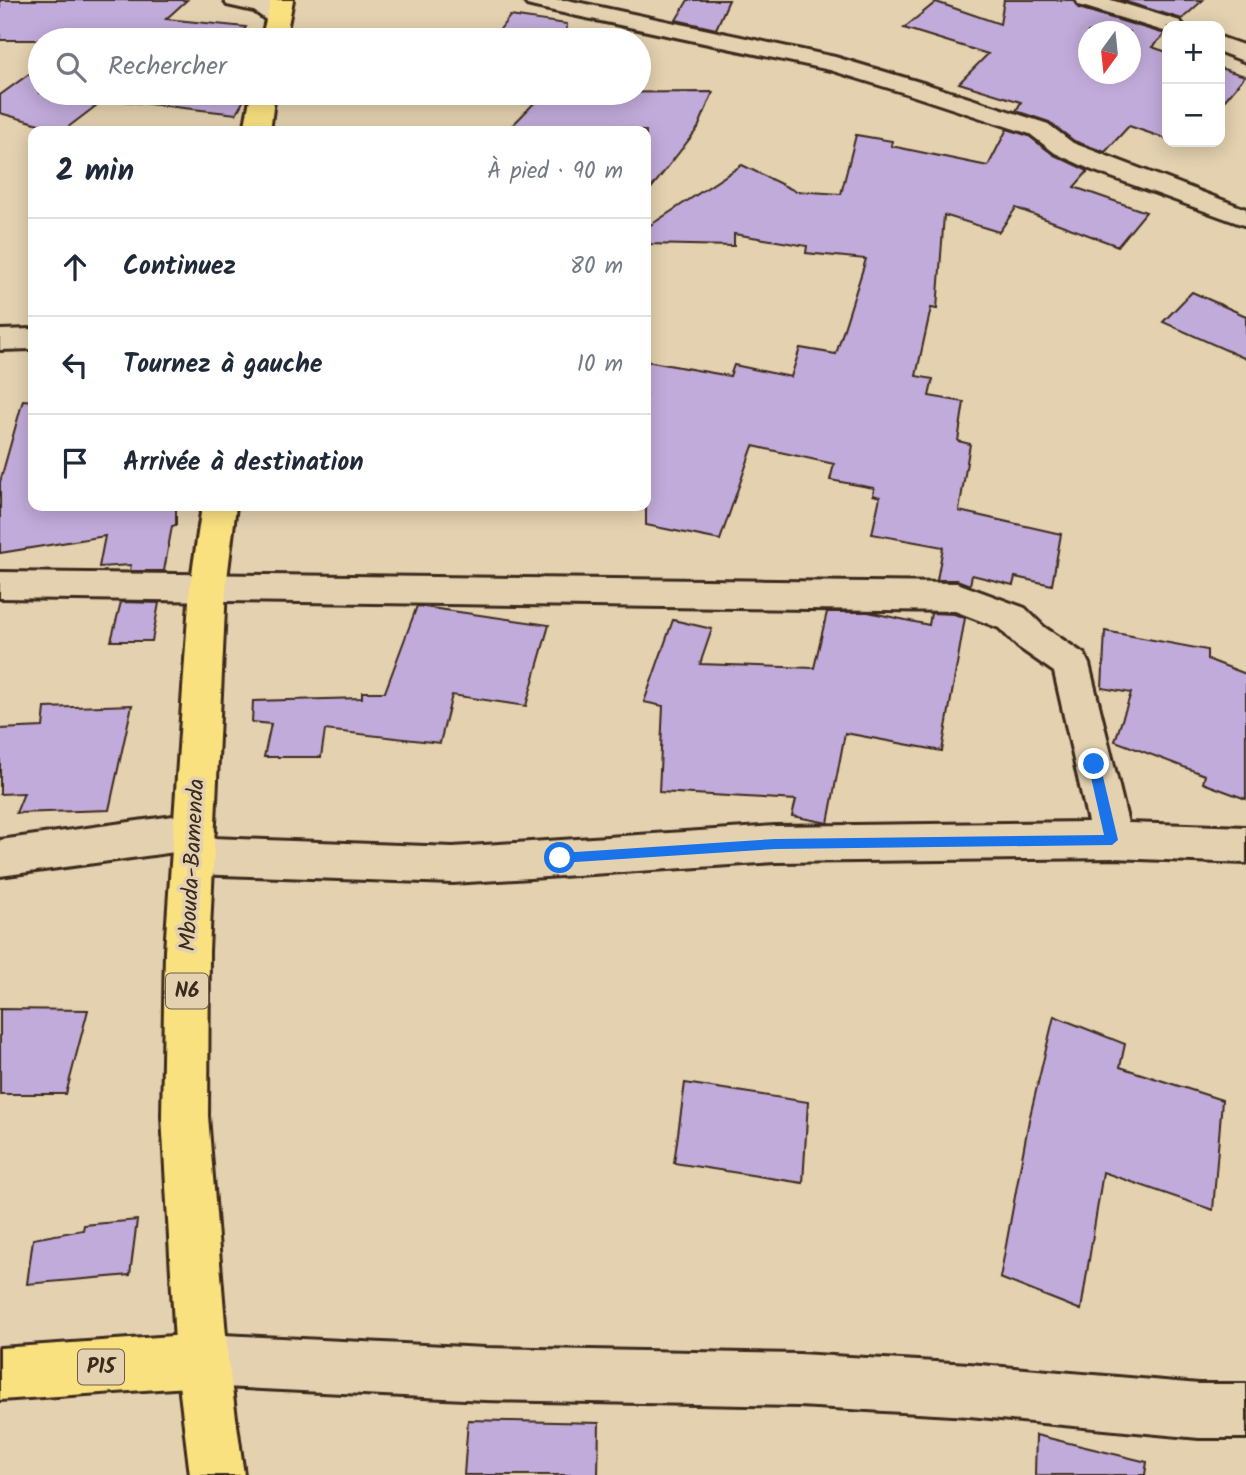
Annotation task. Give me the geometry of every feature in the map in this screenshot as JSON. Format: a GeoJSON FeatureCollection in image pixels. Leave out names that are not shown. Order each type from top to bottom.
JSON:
{"type":"FeatureCollection","features":[{"type":"Feature","properties":{"kind":"main road"},"geometry":{"type":"LineString","coordinates":[[258,126],[261,105]]}},
{"type":"Feature","properties":{"kind":"main road","name":"Mbouda-Bamenda"},"geometry":{"type":"LineString","coordinates":[[217,1475],[202,1360],[185,1116],[187,951],[208,587],[218,511]]}},
{"type":"Feature","properties":{"kind":"main road","name":"P15"},"geometry":{"type":"LineString","coordinates":[[0,1374],[202,1360]]}},
{"type":"Feature","properties":{"kind":"street"},"geometry":{"type":"LineString","coordinates":[[234,0],[262,6],[277,19]]}},
{"type":"Feature","properties":{"kind":"street"},"geometry":{"type":"LineString","coordinates":[[536,0],[835,64],[918,89],[1039,129],[1064,148],[1101,164],[1246,218]]}},
{"type":"Feature","properties":{"kind":"street"},"geometry":{"type":"LineString","coordinates":[[1087,0],[1162,23]]}},
{"type":"Feature","properties":{"kind":"street"},"geometry":{"type":"LineString","coordinates":[[1225,46],[1246,55]]}},
{"type":"Feature","properties":{"kind":"street"},"geometry":{"type":"LineString","coordinates":[[0,340],[28,339]]}},
{"type":"Feature","properties":{"kind":"street"},"geometry":{"type":"LineString","coordinates":[[0,585],[957,597],[1012,618],[1031,637],[1071,664],[1112,840]]}},
{"type":"Feature","properties":{"kind":"street"},"geometry":{"type":"LineString","coordinates":[[0,858],[194,843],[453,865],[775,844],[1112,840],[1246,845]]}},
{"type":"Feature","properties":{"kind":"street"},"geometry":{"type":"LineString","coordinates":[[202,1360],[485,1374],[799,1380],[969,1390],[1199,1411],[1246,1411]]}},
{"type":"Feature","properties":{"kind":"building"},"geometry":{"type":"Polygon","coordinates":[[[0,0],[187,0],[166,19],[246,27],[28,28],[28,40],[0,40],[0,0]]]}},
{"type":"Feature","properties":{"kind":"building"},"geometry":{"type":"Polygon","coordinates":[[[688,0],[729,0],[716,29],[676,20],[688,0]]]}},
{"type":"Feature","properties":{"kind":"building"},"geometry":{"type":"Polygon","coordinates":[[[1004,0],[1073,0],[1078,8],[1122,21],[1078,21],[1078,84],[1141,84],[1141,27],[1162,33],[1162,37],[1152,47],[1162,50],[1162,137],[1129,126],[1105,152],[1074,141],[1049,122],[1016,111],[1021,102],[959,83],[988,54],[904,28],[936,2],[1000,24],[1004,0]]]}},
{"type":"Feature","properties":{"kind":"building"},"geometry":{"type":"Polygon","coordinates":[[[1120,0],[1203,0],[1182,19],[1120,0]]]}},
{"type":"Feature","properties":{"kind":"building"},"geometry":{"type":"Polygon","coordinates":[[[510,16],[567,24],[567,28],[501,28],[510,16]]]}},
{"type":"Feature","properties":{"kind":"building"},"geometry":{"type":"Polygon","coordinates":[[[1225,70],[1245,76],[1225,100],[1225,70]]]}},
{"type":"Feature","properties":{"kind":"building"},"geometry":{"type":"Polygon","coordinates":[[[28,75],[28,105],[97,105],[70,126],[46,126],[0,113],[0,95],[28,75]]]}},
{"type":"Feature","properties":{"kind":"building"},"geometry":{"type":"Polygon","coordinates":[[[651,92],[713,92],[698,128],[651,189],[651,126],[512,126],[532,105],[651,105],[651,92]]]}},
{"type":"Feature","properties":{"kind":"building"},"geometry":{"type":"Polygon","coordinates":[[[157,105],[241,105],[236,114],[157,105]]]}},
{"type":"Feature","properties":{"kind":"building"},"geometry":{"type":"Polygon","coordinates":[[[1007,129],[1029,136],[1054,155],[1088,171],[1074,187],[1146,212],[1118,246],[1016,208],[999,232],[944,215],[937,309],[931,308],[916,376],[933,379],[929,396],[964,402],[958,441],[970,444],[959,511],[1061,534],[1052,585],[1015,577],[1013,585],[972,575],[970,585],[957,580],[937,580],[943,547],[872,534],[880,497],[873,495],[874,488],[830,480],[834,464],[753,446],[720,540],[646,525],[646,511],[651,511],[651,362],[730,376],[734,365],[791,377],[800,348],[836,354],[866,259],[806,253],[807,246],[734,234],[734,246],[651,244],[651,225],[742,165],[795,191],[841,194],[856,135],[892,141],[891,146],[988,166],[1007,129]]]}},
{"type":"Feature","properties":{"kind":"building"},"geometry":{"type":"Polygon","coordinates":[[[1192,292],[1246,316],[1246,359],[1163,322],[1192,292]]]}},
{"type":"Feature","properties":{"kind":"building"},"geometry":{"type":"Polygon","coordinates":[[[23,400],[28,400],[28,511],[176,511],[176,525],[172,526],[164,571],[130,571],[131,565],[99,567],[105,536],[0,553],[0,482],[23,400]]]}},
{"type":"Feature","properties":{"kind":"building"},"geometry":{"type":"Polygon","coordinates":[[[121,602],[159,603],[152,641],[111,641],[121,602]]]}},
{"type":"Feature","properties":{"kind":"building"},"geometry":{"type":"Polygon","coordinates":[[[417,606],[549,625],[526,706],[452,695],[440,743],[325,730],[321,757],[264,757],[271,724],[252,722],[253,701],[362,698],[362,692],[385,692],[417,606]]]}},
{"type":"Feature","properties":{"kind":"building"},"geometry":{"type":"Polygon","coordinates":[[[827,612],[868,612],[929,625],[931,613],[954,614],[965,618],[942,751],[845,733],[828,823],[792,816],[796,800],[659,792],[663,706],[644,702],[673,620],[712,629],[700,664],[814,668],[827,612]]]}},
{"type":"Feature","properties":{"kind":"building"},"geometry":{"type":"Polygon","coordinates":[[[1105,631],[1207,650],[1207,659],[1246,674],[1246,799],[1203,783],[1205,775],[1115,741],[1131,693],[1102,688],[1105,631]]]}},
{"type":"Feature","properties":{"kind":"building"},"geometry":{"type":"Polygon","coordinates":[[[132,705],[109,810],[16,813],[24,793],[0,794],[0,729],[43,727],[45,708],[132,705]]]}},
{"type":"Feature","properties":{"kind":"building"},"geometry":{"type":"Polygon","coordinates":[[[0,1009],[88,1010],[66,1094],[0,1094],[0,1009]]]}},
{"type":"Feature","properties":{"kind":"building"},"geometry":{"type":"Polygon","coordinates":[[[1054,1016],[1125,1044],[1120,1067],[1222,1100],[1213,1210],[1103,1172],[1081,1310],[1000,1278],[1029,1120],[1054,1016]]]}},
{"type":"Feature","properties":{"kind":"building"},"geometry":{"type":"Polygon","coordinates":[[[685,1083],[808,1102],[803,1183],[674,1163],[685,1083]]]}},
{"type":"Feature","properties":{"kind":"building"},"geometry":{"type":"Polygon","coordinates":[[[137,1220],[130,1275],[27,1284],[33,1239],[83,1230],[84,1225],[137,1220]]]}},
{"type":"Feature","properties":{"kind":"building"},"geometry":{"type":"Polygon","coordinates":[[[468,1420],[599,1423],[598,1475],[464,1475],[468,1420]]]}},
{"type":"Feature","properties":{"kind":"building"},"geometry":{"type":"Polygon","coordinates":[[[1036,1435],[1147,1462],[1145,1475],[1035,1475],[1036,1435]]]}},
{"type":"Feature","properties":{"kind":"route"},"geometry":{"type":"LineString","coordinates":[[560,858],[775,844],[1112,840],[1094,764]]}}]}
